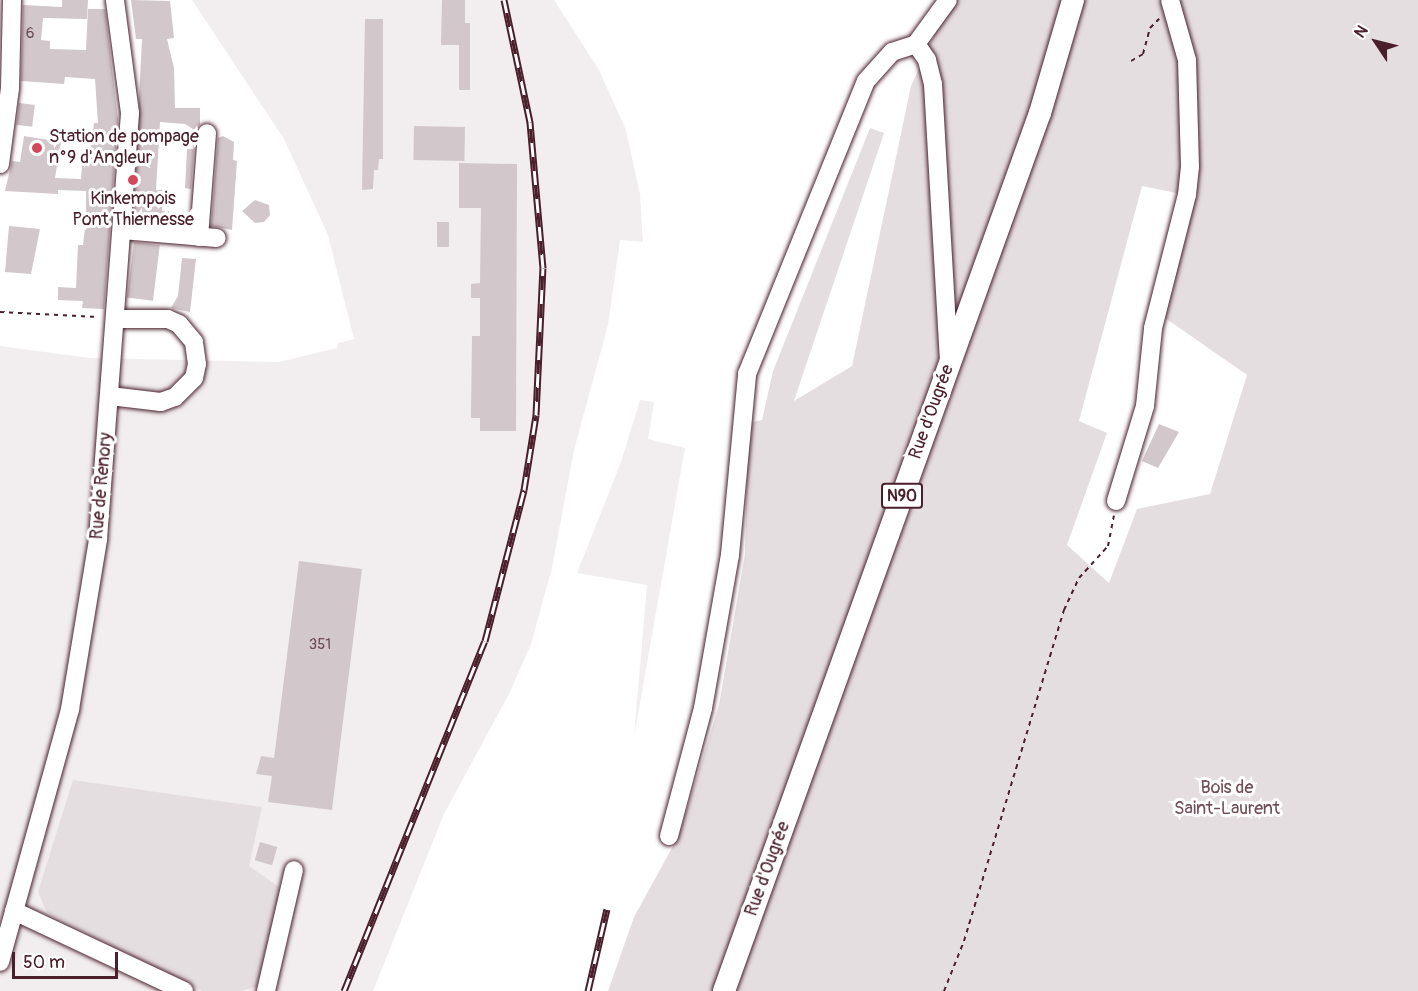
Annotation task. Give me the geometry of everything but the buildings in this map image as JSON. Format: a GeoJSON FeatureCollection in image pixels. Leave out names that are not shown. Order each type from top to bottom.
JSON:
{"type":"FeatureCollection","features":[{"type":"Feature","properties":{"kind":"main road","name":"Rue d'Ougrée"},"geometry":{"type":"LineString","coordinates":[[724,991],[1040,113],[1073,0]]}},
{"type":"Feature","properties":{"kind":"street"},"geometry":{"type":"LineString","coordinates":[[0,164],[10,88],[12,0]]}},
{"type":"Feature","properties":{"kind":"street","name":"Rue de Renory"},"geometry":{"type":"LineString","coordinates":[[0,962],[74,692],[98,539],[130,113],[115,0]]}},
{"type":"Feature","properties":{"kind":"street"},"geometry":{"type":"LineString","coordinates":[[669,836],[703,708],[730,555],[747,374],[866,81],[892,52],[916,44],[948,0]]}},
{"type":"Feature","properties":{"kind":"street"},"geometry":{"type":"LineString","coordinates":[[1116,501],[1145,406],[1153,328],[1187,195],[1187,60],[1171,3]]}},
{"type":"Feature","properties":{"kind":"street"},"geometry":{"type":"LineString","coordinates":[[916,44],[927,60],[933,84],[949,364]]}},
{"type":"Feature","properties":{"kind":"street"},"geometry":{"type":"LineString","coordinates":[[122,230],[208,238],[207,133]]}},
{"type":"Feature","properties":{"kind":"street"},"geometry":{"type":"LineString","coordinates":[[110,396],[160,402],[175,397],[194,378],[197,364],[194,342],[179,324],[168,319],[116,319]]}},
{"type":"Feature","properties":{"kind":"street"},"geometry":{"type":"LineString","coordinates":[[266,991],[294,870]]}},
{"type":"Feature","properties":{"kind":"street"},"geometry":{"type":"LineString","coordinates":[[14,911],[184,991]]}},
{"type":"Feature","properties":{"kind":"path"},"geometry":{"type":"LineString","coordinates":[[1131,61],[1143,54],[1150,27],[1171,3]]}},
{"type":"Feature","properties":{"kind":"path"},"geometry":{"type":"LineString","coordinates":[[0,312],[11,309],[116,319]]}},
{"type":"Feature","properties":{"kind":"path"},"geometry":{"type":"LineString","coordinates":[[944,991],[964,941],[1064,610],[1079,578],[1108,546],[1116,501]]}},
{"type":"Feature","properties":{"kind":"shaded area"},"geometry":{"type":"Polygon","coordinates":[[[192,0],[554,0],[599,70],[626,130],[640,194],[643,242],[620,240],[608,325],[574,450],[552,568],[531,644],[510,692],[444,814],[373,991],[0,991],[0,346],[90,358],[279,362],[337,348],[338,343],[354,339],[328,235],[284,139],[192,0]]]}},
{"type":"Feature","properties":{"kind":"shaded area"},"geometry":{"type":"Polygon","coordinates":[[[640,400],[654,402],[648,439],[685,448],[634,737],[647,585],[577,573],[621,462],[640,400]]]}},
{"type":"Feature","properties":{"kind":"green space","name":"Bois de Saint-Laurent"},"geometry":{"type":"Polygon","coordinates":[[[939,0],[1418,0],[1418,991],[608,991],[634,917],[679,835],[719,705],[745,554],[748,423],[762,420],[773,371],[870,128],[884,133],[794,401],[852,366],[911,86],[939,25],[939,0]],[[1142,186],[1079,421],[1107,433],[1067,545],[1109,583],[1137,509],[1210,494],[1247,375],[1158,313],[1186,195],[1142,186]]]}},
{"type":"Feature","properties":{"kind":"green space"},"geometry":{"type":"Polygon","coordinates":[[[73,780],[262,807],[249,866],[281,888],[258,986],[241,991],[202,991],[47,913],[38,892],[73,780]]]}},
{"type":"Feature","properties":{"kind":"railway"},"geometry":{"type":"LineString","coordinates":[[344,991],[485,641],[524,490],[536,415],[543,268],[530,122],[504,0]]}},
{"type":"Feature","properties":{"kind":"railway"},"geometry":{"type":"LineString","coordinates":[[588,991],[607,909]]}},
{"type":"Feature","properties":{"kind":"place","name":"Station de pompage n°9 d'Angleur"},"geometry":{"type":"Point","coordinates":[37,148]}},
{"type":"Feature","properties":{"kind":"place","name":"Kinkempois Pont Thiernesse"},"geometry":{"type":"Point","coordinates":[133,180]}}]}
